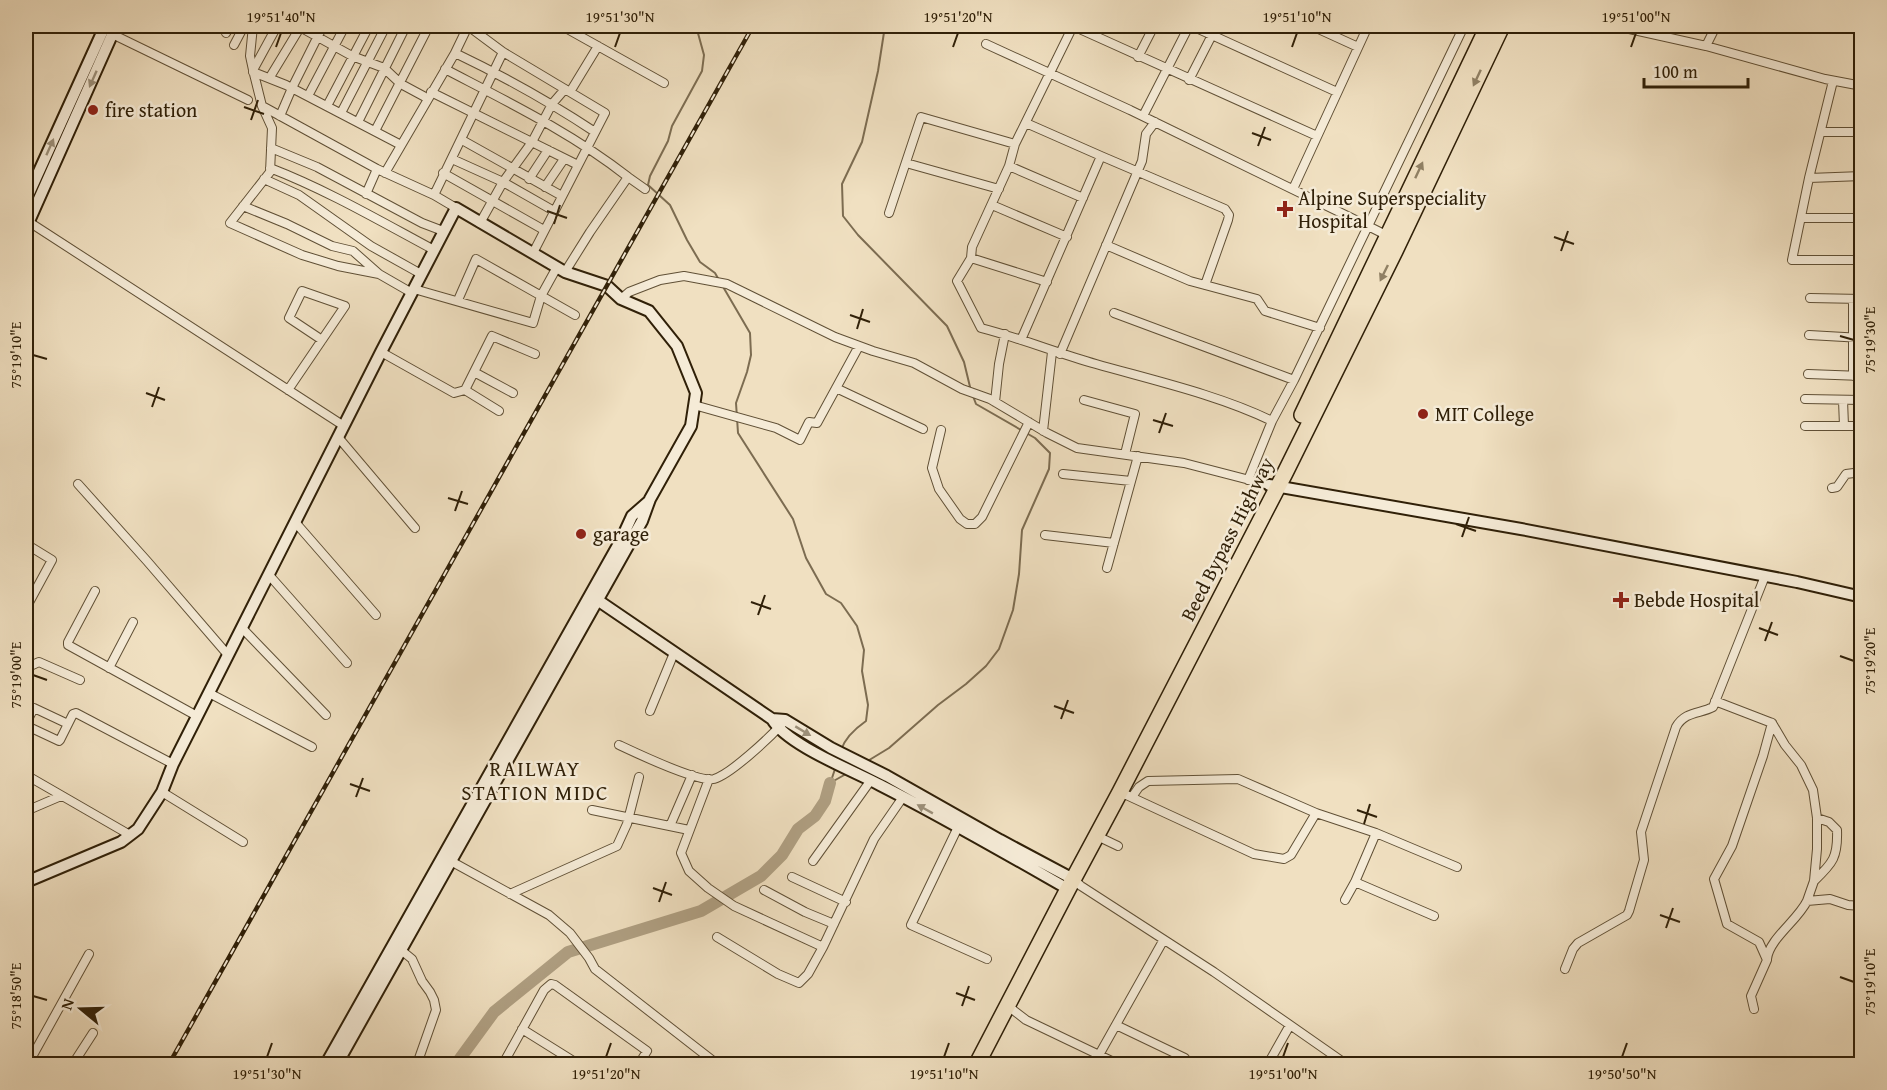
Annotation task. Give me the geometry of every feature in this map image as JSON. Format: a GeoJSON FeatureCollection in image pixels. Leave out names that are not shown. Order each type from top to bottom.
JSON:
{"type":"FeatureCollection","features":[{"type":"Feature","properties":{"kind":"highway","name":"Beed Bypass Highway"},"geometry":{"type":"LineString","coordinates":[[1394,238],[1488,26]]}},
{"type":"Feature","properties":{"kind":"highway","name":"Beed Bypass Highway"},"geometry":{"type":"LineString","coordinates":[[965,1065],[1097,836],[1126,795],[1394,238],[1502,26]]}},
{"type":"Feature","properties":{"kind":"highway","name":"Beed Bypass Highway"},"geometry":{"type":"LineString","coordinates":[[976,1065],[1274,485]]}},
{"type":"Feature","properties":{"kind":"street"},"geometry":{"type":"LineString","coordinates":[[234,45],[244,26]]}},
{"type":"Feature","properties":{"kind":"street"},"geometry":{"type":"LineString","coordinates":[[253,26],[250,56],[262,106],[272,128],[270,172],[230,223],[302,255],[338,266],[379,274]]}},
{"type":"Feature","properties":{"kind":"street"},"geometry":{"type":"LineString","coordinates":[[253,71],[278,26]]}},
{"type":"Feature","properties":{"kind":"street"},"geometry":{"type":"LineString","coordinates":[[270,77],[300,26],[352,56],[384,68],[401,84],[474,113],[578,165]]}},
{"type":"Feature","properties":{"kind":"street"},"geometry":{"type":"LineString","coordinates":[[280,116],[323,26]]}},
{"type":"Feature","properties":{"kind":"street"},"geometry":{"type":"LineString","coordinates":[[308,96],[345,26]]}},
{"type":"Feature","properties":{"kind":"street"},"geometry":{"type":"LineString","coordinates":[[327,106],[369,26]]}},
{"type":"Feature","properties":{"kind":"street"},"geometry":{"type":"LineString","coordinates":[[341,114],[386,26]]}},
{"type":"Feature","properties":{"kind":"street"},"geometry":{"type":"LineString","coordinates":[[358,122],[406,26]]}},
{"type":"Feature","properties":{"kind":"street"},"geometry":{"type":"LineString","coordinates":[[375,131],[429,26]]}},
{"type":"Feature","properties":{"kind":"street"},"geometry":{"type":"LineString","coordinates":[[366,194],[401,145],[455,53],[468,26],[502,52],[604,113],[533,253]]}},
{"type":"Feature","properties":{"kind":"street"},"geometry":{"type":"LineString","coordinates":[[562,26],[664,83]]}},
{"type":"Feature","properties":{"kind":"street"},"geometry":{"type":"LineString","coordinates":[[1272,421],[1253,412],[1188,390],[1056,353],[1005,334],[981,328],[957,280],[970,258],[972,247],[1009,166],[1015,144],[1073,26],[1317,136]]}},
{"type":"Feature","properties":{"kind":"street"},"geometry":{"type":"LineString","coordinates":[[1138,57],[1154,26]]}},
{"type":"Feature","properties":{"kind":"street"},"geometry":{"type":"LineString","coordinates":[[1143,116],[1190,26],[1337,92]]}},
{"type":"Feature","properties":{"kind":"street"},"geometry":{"type":"LineString","coordinates":[[1312,26],[1358,47]]}},
{"type":"Feature","properties":{"kind":"street"},"geometry":{"type":"LineString","coordinates":[[1293,189],[1368,26]]}},
{"type":"Feature","properties":{"kind":"street"},"geometry":{"type":"LineString","coordinates":[[1248,480],[1272,421],[1320,328],[1464,26]]}},
{"type":"Feature","properties":{"kind":"street"},"geometry":{"type":"LineString","coordinates":[[1616,26],[1706,46],[1833,81],[1862,86]]}},
{"type":"Feature","properties":{"kind":"street"},"geometry":{"type":"LineString","coordinates":[[1706,46],[1716,26]]}},
{"type":"Feature","properties":{"kind":"street"},"geometry":{"type":"LineString","coordinates":[[111,28],[248,100]]}},
{"type":"Feature","properties":{"kind":"street"},"geometry":{"type":"LineString","coordinates":[[26,200],[111,28]]}},
{"type":"Feature","properties":{"kind":"street"},"geometry":{"type":"LineString","coordinates":[[111,28],[27,223],[344,426]]}},
{"type":"Feature","properties":{"kind":"street"},"geometry":{"type":"LineString","coordinates":[[1189,80],[1212,35]]}},
{"type":"Feature","properties":{"kind":"street"},"geometry":{"type":"LineString","coordinates":[[986,44],[1143,116],[1394,238]]}},
{"type":"Feature","properties":{"kind":"street"},"geometry":{"type":"LineString","coordinates":[[480,223],[503,182],[532,142],[552,104],[568,90],[598,46]]}},
{"type":"Feature","properties":{"kind":"street"},"geometry":{"type":"LineString","coordinates":[[434,195],[502,52]]}},
{"type":"Feature","properties":{"kind":"street"},"geometry":{"type":"LineString","coordinates":[[455,53],[552,104],[595,132]]}},
{"type":"Feature","properties":{"kind":"street"},"geometry":{"type":"LineString","coordinates":[[445,69],[542,120],[587,147],[645,189]]}},
{"type":"Feature","properties":{"kind":"street"},"geometry":{"type":"LineString","coordinates":[[253,71],[270,77],[401,145]]}},
{"type":"Feature","properties":{"kind":"street"},"geometry":{"type":"LineString","coordinates":[[1833,81],[1792,260],[1862,260]]}},
{"type":"Feature","properties":{"kind":"street"},"geometry":{"type":"LineString","coordinates":[[262,106],[381,171],[434,195],[561,269],[607,286],[621,299],[649,311],[677,346],[696,393],[691,426],[650,499],[642,521],[594,597],[447,859],[326,1065]]}},
{"type":"Feature","properties":{"kind":"street"},"geometry":{"type":"LineString","coordinates":[[889,213],[921,117],[1015,144]]}},
{"type":"Feature","properties":{"kind":"street"},"geometry":{"type":"LineString","coordinates":[[1043,431],[1056,353],[1138,171],[1146,134],[1155,122]]}},
{"type":"Feature","properties":{"kind":"street"},"geometry":{"type":"LineString","coordinates":[[1026,123],[1225,209],[1229,215],[1205,285]]}},
{"type":"Feature","properties":{"kind":"street"},"geometry":{"type":"LineString","coordinates":[[1821,132],[1862,132]]}},
{"type":"Feature","properties":{"kind":"street"},"geometry":{"type":"LineString","coordinates":[[462,140],[562,196]]}},
{"type":"Feature","properties":{"kind":"street"},"geometry":{"type":"LineString","coordinates":[[271,148],[317,167],[422,223],[443,231]]}},
{"type":"Feature","properties":{"kind":"street"},"geometry":{"type":"LineString","coordinates":[[530,179],[548,150]]}},
{"type":"Feature","properties":{"kind":"street"},"geometry":{"type":"LineString","coordinates":[[1021,340],[1101,156]]}},
{"type":"Feature","properties":{"kind":"street"},"geometry":{"type":"LineString","coordinates":[[452,159],[503,182],[554,211]]}},
{"type":"Feature","properties":{"kind":"street"},"geometry":{"type":"LineString","coordinates":[[545,187],[564,159]]}},
{"type":"Feature","properties":{"kind":"street"},"geometry":{"type":"LineString","coordinates":[[906,163],[999,189]]}},
{"type":"Feature","properties":{"kind":"street"},"geometry":{"type":"LineString","coordinates":[[1009,166],[1083,198]]}},
{"type":"Feature","properties":{"kind":"street"},"geometry":{"type":"LineString","coordinates":[[270,168],[351,205],[434,250]]}},
{"type":"Feature","properties":{"kind":"street"},"geometry":{"type":"LineString","coordinates":[[443,173],[544,230]]}},
{"type":"Feature","properties":{"kind":"street"},"geometry":{"type":"LineString","coordinates":[[1809,178],[1862,176]]}},
{"type":"Feature","properties":{"kind":"street"},"geometry":{"type":"LineString","coordinates":[[243,207],[287,224],[332,246],[353,251],[379,274],[413,291],[458,300],[532,323],[541,296],[628,177]]}},
{"type":"Feature","properties":{"kind":"street"},"geometry":{"type":"LineString","coordinates":[[264,179],[299,195],[371,246],[421,274]]}},
{"type":"Feature","properties":{"kind":"street"},"geometry":{"type":"LineString","coordinates":[[992,205],[1066,237]]}},
{"type":"Feature","properties":{"kind":"street"},"geometry":{"type":"LineString","coordinates":[[26,882],[121,842],[138,829],[162,792],[197,716],[456,208]]}},
{"type":"Feature","properties":{"kind":"street"},"geometry":{"type":"LineString","coordinates":[[1801,218],[1862,218]]}},
{"type":"Feature","properties":{"kind":"street"},"geometry":{"type":"LineString","coordinates":[[1106,245],[1190,281],[1257,299],[1265,312],[1320,328]]}},
{"type":"Feature","properties":{"kind":"street"},"geometry":{"type":"LineString","coordinates":[[458,300],[476,258],[575,315]]}},
{"type":"Feature","properties":{"kind":"street"},"geometry":{"type":"LineString","coordinates":[[970,258],[1047,282]]}},
{"type":"Feature","properties":{"kind":"street"},"geometry":{"type":"LineString","coordinates":[[621,299],[628,292],[660,280],[684,276],[727,284],[835,337],[914,363],[962,389],[993,401],[1028,425],[1077,448],[1184,463],[1248,480],[1765,576],[1862,597]]}},
{"type":"Feature","properties":{"kind":"street"},"geometry":{"type":"LineString","coordinates":[[288,390],[322,340],[345,306],[302,291],[289,318],[322,340]]}},
{"type":"Feature","properties":{"kind":"street"},"geometry":{"type":"LineString","coordinates":[[1808,374],[1857,376],[1857,299],[1810,298]]}},
{"type":"Feature","properties":{"kind":"street"},"geometry":{"type":"LineString","coordinates":[[1114,313],[1294,380]]}},
{"type":"Feature","properties":{"kind":"street"},"geometry":{"type":"LineString","coordinates":[[993,401],[1005,334]]}},
{"type":"Feature","properties":{"kind":"street"},"geometry":{"type":"LineString","coordinates":[[1809,335],[1858,337]]}},
{"type":"Feature","properties":{"kind":"street"},"geometry":{"type":"LineString","coordinates":[[465,390],[492,336],[535,354]]}},
{"type":"Feature","properties":{"kind":"street"},"geometry":{"type":"LineString","coordinates":[[694,405],[776,428],[800,440],[809,422],[817,423],[859,346]]}},
{"type":"Feature","properties":{"kind":"street"},"geometry":{"type":"LineString","coordinates":[[381,352],[454,393],[465,390],[499,411]]}},
{"type":"Feature","properties":{"kind":"street"},"geometry":{"type":"LineString","coordinates":[[474,372],[513,393]]}},
{"type":"Feature","properties":{"kind":"street"},"geometry":{"type":"LineString","coordinates":[[836,387],[923,429]]}},
{"type":"Feature","properties":{"kind":"street"},"geometry":{"type":"LineString","coordinates":[[1805,399],[1862,400]]}},
{"type":"Feature","properties":{"kind":"street"},"geometry":{"type":"LineString","coordinates":[[1084,400],[1135,414],[1125,454]]}},
{"type":"Feature","properties":{"kind":"street"},"geometry":{"type":"LineString","coordinates":[[1843,400],[1844,426]]}},
{"type":"Feature","properties":{"kind":"street"},"geometry":{"type":"LineString","coordinates":[[941,430],[932,468],[939,489],[960,519],[967,524],[975,524],[982,517],[1028,425]]}},
{"type":"Feature","properties":{"kind":"street"},"geometry":{"type":"LineString","coordinates":[[1804,426],[1862,426]]}},
{"type":"Feature","properties":{"kind":"street"},"geometry":{"type":"LineString","coordinates":[[338,436],[415,528]]}},
{"type":"Feature","properties":{"kind":"street"},"geometry":{"type":"LineString","coordinates":[[1107,568],[1138,456]]}},
{"type":"Feature","properties":{"kind":"street"},"geometry":{"type":"LineString","coordinates":[[1832,488],[1841,483],[1846,474],[1862,472]]}},
{"type":"Feature","properties":{"kind":"street"},"geometry":{"type":"LineString","coordinates":[[1063,474],[1131,481]]}},
{"type":"Feature","properties":{"kind":"street"},"geometry":{"type":"LineString","coordinates":[[78,484],[228,655]]}},
{"type":"Feature","properties":{"kind":"street"},"geometry":{"type":"LineString","coordinates":[[295,522],[376,615]]}},
{"type":"Feature","properties":{"kind":"street"},"geometry":{"type":"LineString","coordinates":[[1045,535],[1114,543]]}},
{"type":"Feature","properties":{"kind":"street"},"geometry":{"type":"LineString","coordinates":[[26,544],[52,560],[26,608]]}},
{"type":"Feature","properties":{"kind":"street"},"geometry":{"type":"LineString","coordinates":[[268,575],[347,663]]}},
{"type":"Feature","properties":{"kind":"street"},"geometry":{"type":"LineString","coordinates":[[1565,969],[1578,943],[1627,915],[1644,860],[1641,832],[1676,727],[1679,721],[1688,714],[1713,707],[1765,576]]}},
{"type":"Feature","properties":{"kind":"street"},"geometry":{"type":"LineString","coordinates":[[95,591],[68,645],[197,716]]}},
{"type":"Feature","properties":{"kind":"street"},"geometry":{"type":"LineString","coordinates":[[594,597],[778,722],[823,758],[868,775],[1070,883],[1214,972],[1346,1065]]}},
{"type":"Feature","properties":{"kind":"street"},"geometry":{"type":"LineString","coordinates":[[109,668],[133,622]]}},
{"type":"Feature","properties":{"kind":"street"},"geometry":{"type":"LineString","coordinates":[[242,628],[326,715]]}},
{"type":"Feature","properties":{"kind":"street"},"geometry":{"type":"LineString","coordinates":[[650,711],[674,652]]}},
{"type":"Feature","properties":{"kind":"street"},"geometry":{"type":"LineString","coordinates":[[26,668],[39,662],[80,680]]}},
{"type":"Feature","properties":{"kind":"street"},"geometry":{"type":"LineString","coordinates":[[209,693],[312,747]]}},
{"type":"Feature","properties":{"kind":"street"},"geometry":{"type":"LineString","coordinates":[[1715,701],[1772,723],[1814,790],[1817,818],[1814,881],[1800,915],[1770,948],[1751,996],[1754,1009]]}},
{"type":"Feature","properties":{"kind":"street"},"geometry":{"type":"LineString","coordinates":[[68,724],[34,708],[26,723],[27,726],[59,741],[68,724],[73,714],[76,713],[173,764]]}},
{"type":"Feature","properties":{"kind":"street"},"geometry":{"type":"LineString","coordinates":[[778,722],[831,748],[903,797],[957,827],[1070,883]]}},
{"type":"Feature","properties":{"kind":"street"},"geometry":{"type":"LineString","coordinates":[[619,746],[705,780],[714,779],[735,766],[778,722]]}},
{"type":"Feature","properties":{"kind":"street"},"geometry":{"type":"LineString","coordinates":[[1767,960],[1759,942],[1727,924],[1714,879],[1732,846],[1772,723]]}},
{"type":"Feature","properties":{"kind":"street"},"geometry":{"type":"LineString","coordinates":[[26,775],[130,836]]}},
{"type":"Feature","properties":{"kind":"street"},"geometry":{"type":"LineString","coordinates":[[670,826],[692,775]]}},
{"type":"Feature","properties":{"kind":"street"},"geometry":{"type":"LineString","coordinates":[[813,861],[868,775]]}},
{"type":"Feature","properties":{"kind":"street"},"geometry":{"type":"LineString","coordinates":[[510,894],[617,846],[639,777]]}},
{"type":"Feature","properties":{"kind":"street"},"geometry":{"type":"LineString","coordinates":[[709,779],[681,853],[688,871],[734,906],[823,947]]}},
{"type":"Feature","properties":{"kind":"street"},"geometry":{"type":"LineString","coordinates":[[1126,795],[1148,781],[1238,779],[1316,813],[1376,833],[1457,867]]}},
{"type":"Feature","properties":{"kind":"street"},"geometry":{"type":"LineString","coordinates":[[162,792],[243,842]]}},
{"type":"Feature","properties":{"kind":"street"},"geometry":{"type":"LineString","coordinates":[[1126,795],[1254,854],[1284,859],[1291,855],[1316,813]]}},
{"type":"Feature","properties":{"kind":"street"},"geometry":{"type":"LineString","coordinates":[[26,811],[61,796]]}},
{"type":"Feature","properties":{"kind":"street"},"geometry":{"type":"LineString","coordinates":[[717,937],[778,974],[800,983],[808,974],[823,947],[874,839],[903,797]]}},
{"type":"Feature","properties":{"kind":"street"},"geometry":{"type":"LineString","coordinates":[[592,810],[689,830]]}},
{"type":"Feature","properties":{"kind":"street"},"geometry":{"type":"LineString","coordinates":[[1814,881],[1830,865],[1836,855],[1838,843],[1837,830],[1829,822],[1817,818]]}},
{"type":"Feature","properties":{"kind":"street"},"geometry":{"type":"LineString","coordinates":[[957,827],[911,925],[987,958]]}},
{"type":"Feature","properties":{"kind":"street"},"geometry":{"type":"LineString","coordinates":[[1345,900],[1376,833]]}},
{"type":"Feature","properties":{"kind":"street"},"geometry":{"type":"LineString","coordinates":[[1097,836],[1118,846]]}},
{"type":"Feature","properties":{"kind":"street"},"geometry":{"type":"LineString","coordinates":[[447,859],[549,915],[570,933],[596,969],[717,1065]]}},
{"type":"Feature","properties":{"kind":"street"},"geometry":{"type":"LineString","coordinates":[[337,1065],[401,950],[447,859]]}},
{"type":"Feature","properties":{"kind":"street"},"geometry":{"type":"LineString","coordinates":[[792,877],[846,902]]}},
{"type":"Feature","properties":{"kind":"street"},"geometry":{"type":"LineString","coordinates":[[1355,882],[1434,916]]}},
{"type":"Feature","properties":{"kind":"street"},"geometry":{"type":"LineString","coordinates":[[764,890],[805,912],[834,924]]}},
{"type":"Feature","properties":{"kind":"street"},"geometry":{"type":"LineString","coordinates":[[1807,901],[1830,899],[1848,905],[1861,906]]}},
{"type":"Feature","properties":{"kind":"street"},"geometry":{"type":"LineString","coordinates":[[1099,1055],[1163,941]]}},
{"type":"Feature","properties":{"kind":"street"},"geometry":{"type":"LineString","coordinates":[[401,950],[412,959],[434,1000],[436,1010],[417,1065]]}},
{"type":"Feature","properties":{"kind":"street"},"geometry":{"type":"LineString","coordinates":[[29,1064],[89,954]]}},
{"type":"Feature","properties":{"kind":"street"},"geometry":{"type":"LineString","coordinates":[[503,1065],[548,985],[555,985],[647,1051],[639,1065]]}},
{"type":"Feature","properties":{"kind":"street"},"geometry":{"type":"LineString","coordinates":[[1008,1006],[1026,1020],[1118,1065]]}},
{"type":"Feature","properties":{"kind":"street"},"geometry":{"type":"LineString","coordinates":[[1116,1025],[1185,1058]]}},
{"type":"Feature","properties":{"kind":"street"},"geometry":{"type":"LineString","coordinates":[[1268,1065],[1290,1025]]}},
{"type":"Feature","properties":{"kind":"street"},"geometry":{"type":"LineString","coordinates":[[522,1029],[578,1065]]}},
{"type":"Feature","properties":{"kind":"street"},"geometry":{"type":"LineString","coordinates":[[73,1065],[93,1033]]}},
{"type":"Feature","properties":{"kind":"waterway"},"geometry":{"type":"LineString","coordinates":[[696,26],[704,55],[702,71],[672,126],[668,141],[650,176],[648,185],[670,205],[700,262],[715,273],[719,280]]}},
{"type":"Feature","properties":{"kind":"waterway"},"geometry":{"type":"LineString","coordinates":[[885,26],[878,71],[862,142],[842,184],[843,216],[858,235],[947,326],[964,362],[971,391]]}},
{"type":"Feature","properties":{"kind":"waterway"},"geometry":{"type":"LineString","coordinates":[[722,285],[750,333],[751,355],[736,403],[738,433],[793,519],[806,558],[826,594],[841,603],[857,626],[864,650],[862,671],[868,705],[866,721],[851,734],[841,750]]}},
{"type":"Feature","properties":{"kind":"waterway"},"geometry":{"type":"LineString","coordinates":[[866,762],[889,748],[986,666],[999,649],[1013,610],[1019,574],[1022,530],[1049,469],[1050,453],[1035,438],[976,404],[973,396]]}},
{"type":"Feature","properties":{"kind":"waterway"},"geometry":{"type":"LineString","coordinates":[[831,781],[836,766]]}},
{"type":"Feature","properties":{"kind":"waterway"},"geometry":{"type":"LineString","coordinates":[[830,783],[846,774]]}},
{"type":"Feature","properties":{"kind":"waterway"},"geometry":{"type":"LineString","coordinates":[[456,1064],[494,1012],[568,952],[701,911],[761,876],[782,855],[798,829],[815,816],[825,801],[830,783]]}},
{"type":"Feature","properties":{"kind":"railway"},"geometry":{"type":"LineString","coordinates":[[169,1064],[753,26]]}},
{"type":"Feature","properties":{"kind":"place","name":"fire station"},"geometry":{"type":"Point","coordinates":[93,110]}},
{"type":"Feature","properties":{"kind":"place","name":"Alpine Superspeciality Hospital"},"geometry":{"type":"Point","coordinates":[1285,209]}},
{"type":"Feature","properties":{"kind":"place","name":"MIT College"},"geometry":{"type":"Point","coordinates":[1423,414]}},
{"type":"Feature","properties":{"kind":"place","name":"garage"},"geometry":{"type":"Point","coordinates":[581,534]}},
{"type":"Feature","properties":{"kind":"place","name":"Bebde Hospital"},"geometry":{"type":"Point","coordinates":[1621,600]}},
{"type":"Feature","properties":{"kind":"district","name":"RAILWAY STATION MIDC"},"geometry":{"type":"Point","coordinates":[535,781]}}]}
